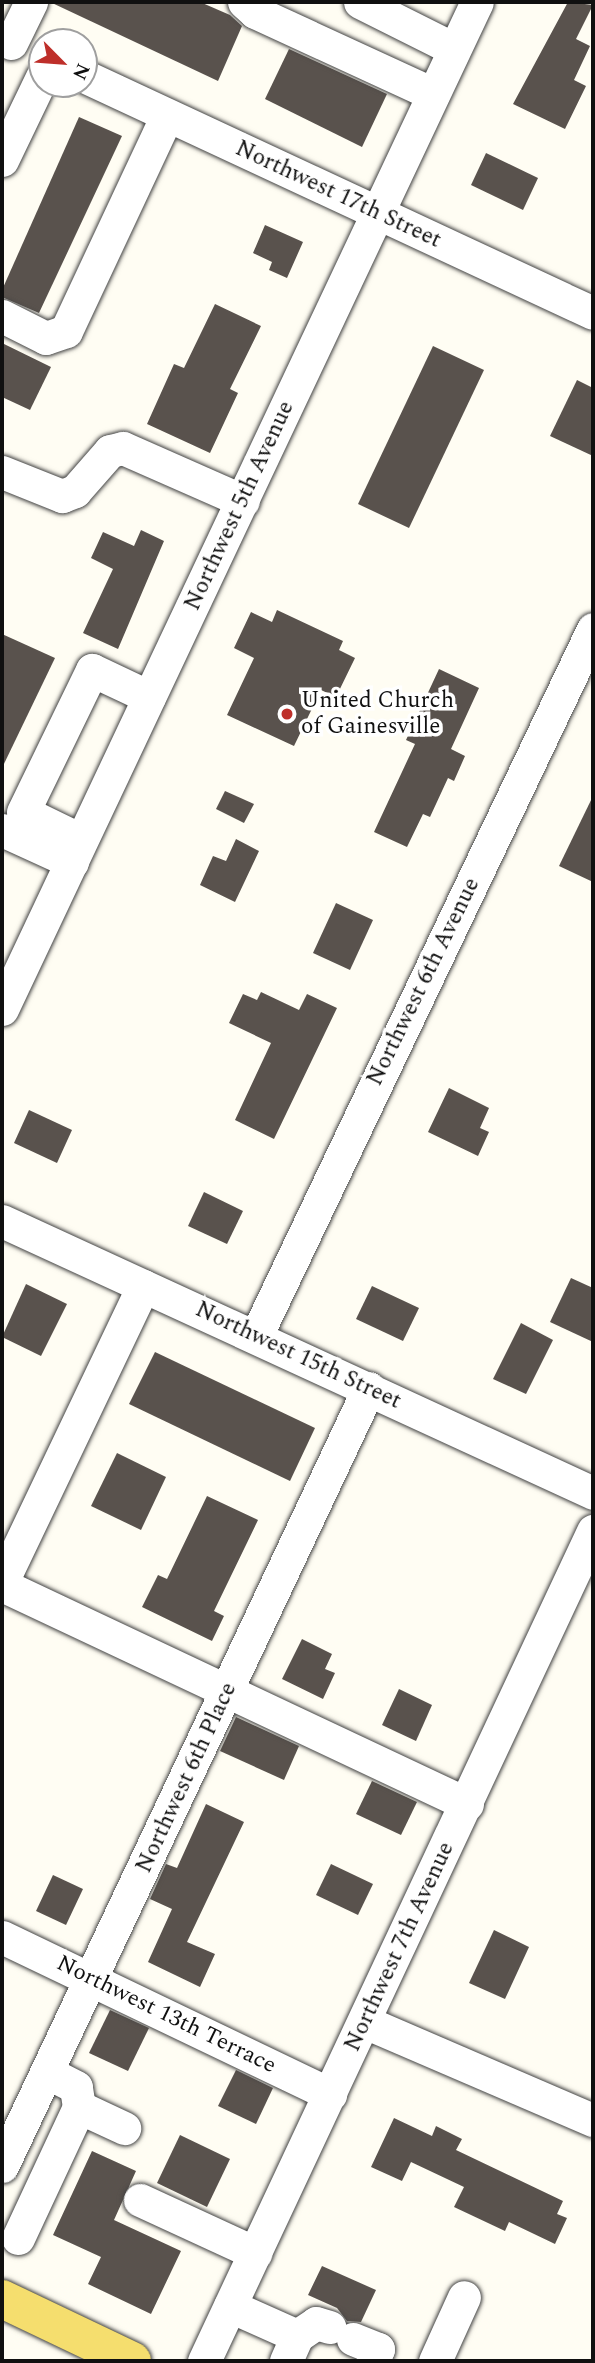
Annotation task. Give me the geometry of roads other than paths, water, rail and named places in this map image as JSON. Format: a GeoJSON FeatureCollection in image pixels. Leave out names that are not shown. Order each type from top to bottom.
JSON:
{"type":"FeatureCollection","features":[{"type":"Feature","properties":{"kind":"main road"},"geometry":{"type":"LineString","coordinates":[[2,2299],[132,2361]]}},
{"type":"Feature","properties":{"kind":"street"},"geometry":{"type":"LineString","coordinates":[[28,50],[7,41],[31,2]]}},
{"type":"Feature","properties":{"kind":"street"},"geometry":{"type":"LineString","coordinates":[[244,2],[255,12],[433,94]]}},
{"type":"Feature","properties":{"kind":"street"},"geometry":{"type":"LineString","coordinates":[[360,2],[454,49]]}},
{"type":"Feature","properties":{"kind":"street","name":"Northwest 5th Avenue"},"geometry":{"type":"LineString","coordinates":[[2,1009],[477,2]]}},
{"type":"Feature","properties":{"kind":"street","name":"Northwest 17th Street"},"geometry":{"type":"LineString","coordinates":[[98,83],[593,313]]}},
{"type":"Feature","properties":{"kind":"street"},"geometry":{"type":"LineString","coordinates":[[2,160],[32,98]]}},
{"type":"Feature","properties":{"kind":"street"},"geometry":{"type":"LineString","coordinates":[[2,316],[46,338],[66,331],[167,115]]}},
{"type":"Feature","properties":{"kind":"street"},"geometry":{"type":"LineString","coordinates":[[2,472],[62,496],[75,491],[110,451],[123,449],[243,500]]}},
{"type":"Feature","properties":{"kind":"street","name":"Northwest 6th Avenue"},"geometry":{"type":"LineString","coordinates":[[256,1336],[593,629]]}},
{"type":"Feature","properties":{"kind":"street"},"geometry":{"type":"LineString","coordinates":[[77,851],[23,812],[92,670],[149,697]]}},
{"type":"Feature","properties":{"kind":"street"},"geometry":{"type":"LineString","coordinates":[[2,830],[77,851]]}},
{"type":"Feature","properties":{"kind":"street","name":"Northwest 15th Street"},"geometry":{"type":"LineString","coordinates":[[2,1221],[593,1493]]}},
{"type":"Feature","properties":{"kind":"street"},"geometry":{"type":"LineString","coordinates":[[143,1286],[2,1583],[467,1804]]}},
{"type":"Feature","properties":{"kind":"street","name":"Northwest 6th Place"},"geometry":{"type":"LineString","coordinates":[[2,2167],[369,1388]]}},
{"type":"Feature","properties":{"kind":"street","name":"Northwest 7th Avenue"},"geometry":{"type":"LineString","coordinates":[[204,2361],[593,1531]]}},
{"type":"Feature","properties":{"kind":"street","name":"Northwest 13th Terrace"},"geometry":{"type":"LineString","coordinates":[[2,1937],[330,2094]]}},
{"type":"Feature","properties":{"kind":"street"},"geometry":{"type":"LineString","coordinates":[[365,2022],[593,2120]]}},
{"type":"Feature","properties":{"kind":"street"},"geometry":{"type":"LineString","coordinates":[[18,2238],[79,2107],[76,2087],[47,2072]]}},
{"type":"Feature","properties":{"kind":"street"},"geometry":{"type":"LineString","coordinates":[[79,2107],[124,2128]]}},
{"type":"Feature","properties":{"kind":"street"},"geometry":{"type":"LineString","coordinates":[[2,2167],[41,2187]]}},
{"type":"Feature","properties":{"kind":"street"},"geometry":{"type":"LineString","coordinates":[[140,2200],[255,2253]]}},
{"type":"Feature","properties":{"kind":"street"},"geometry":{"type":"LineString","coordinates":[[435,2361],[464,2297]]}},
{"type":"Feature","properties":{"kind":"street"},"geometry":{"type":"LineString","coordinates":[[230,2306],[295,2353],[316,2323],[352,2342]]}},
{"type":"Feature","properties":{"kind":"place","name":"United Church of Gainesville"},"geometry":{"type":"Point","coordinates":[287,714]}}]}
